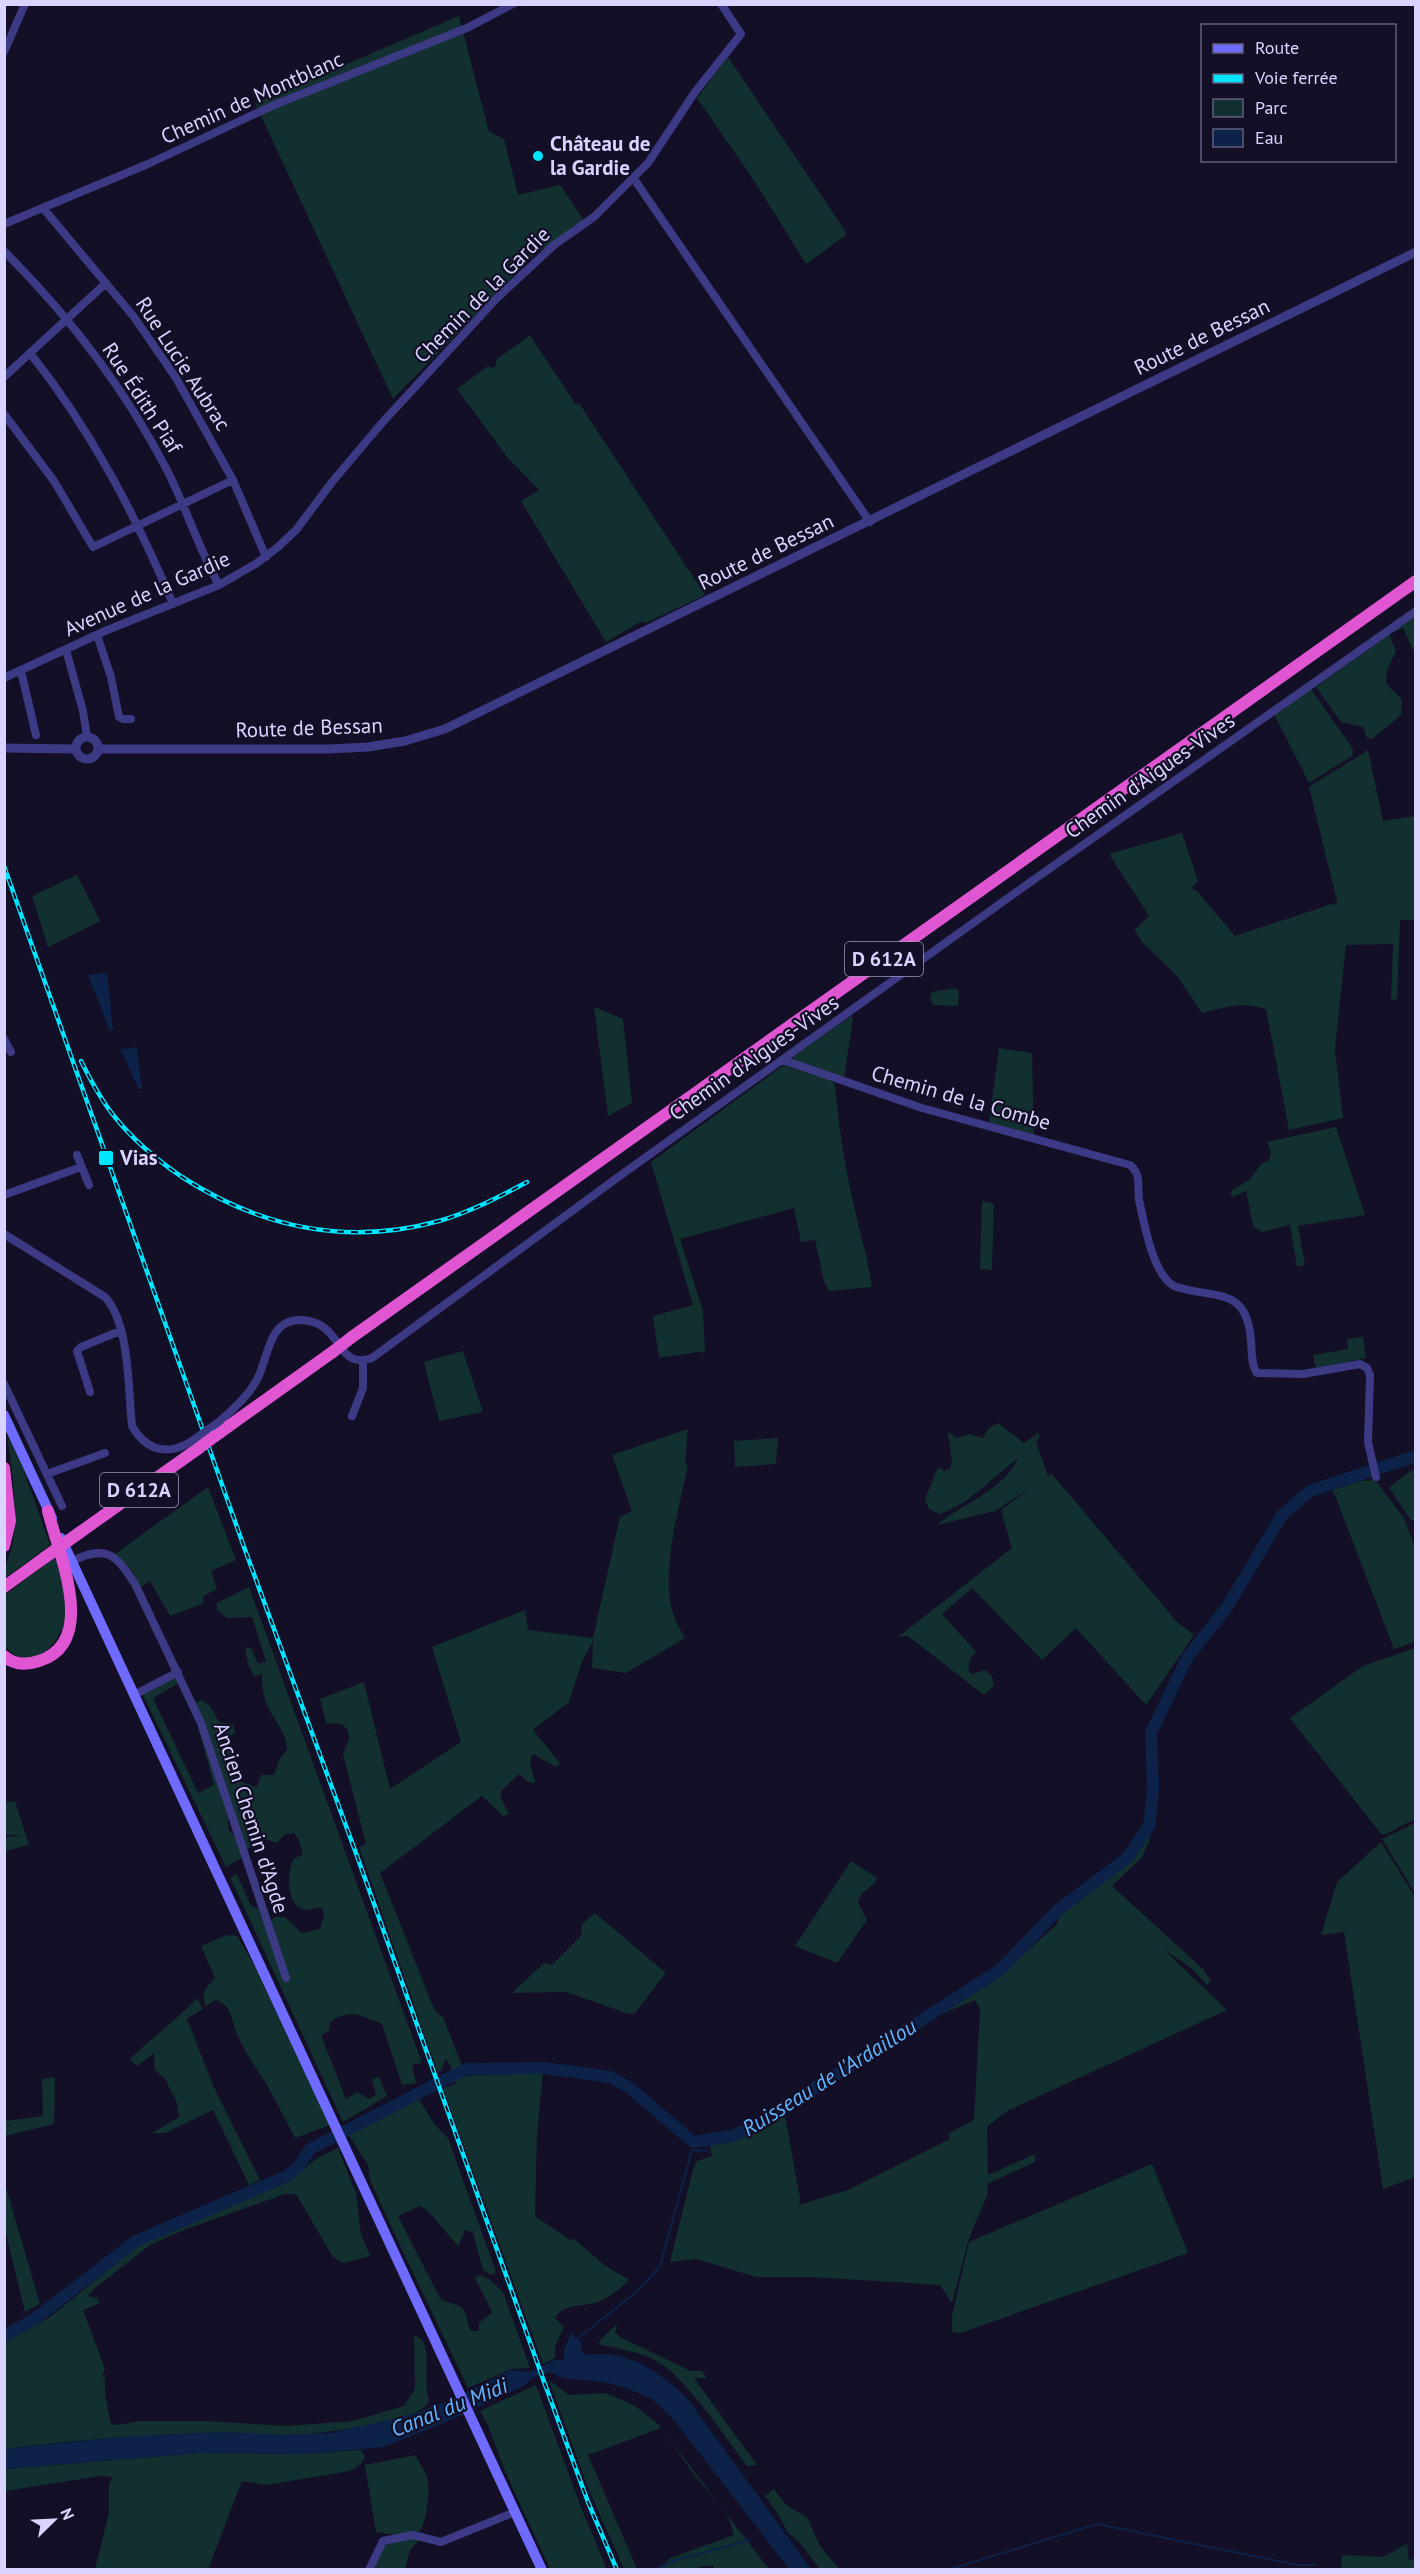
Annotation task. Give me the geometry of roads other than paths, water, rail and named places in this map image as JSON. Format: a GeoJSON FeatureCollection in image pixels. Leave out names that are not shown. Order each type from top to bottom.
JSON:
{"type":"FeatureCollection","features":[{"type":"Feature","properties":{"kind":"highway","name":"D 612A"},"geometry":{"type":"LineString","coordinates":[[4,1587],[194,1446],[215,1436],[1416,581]]}},
{"type":"Feature","properties":{"kind":"highway"},"geometry":{"type":"LineString","coordinates":[[4,1468],[10,1521],[4,1546]]}},
{"type":"Feature","properties":{"kind":"highway"},"geometry":{"type":"LineString","coordinates":[[4,1656],[10,1661],[29,1665],[47,1659],[63,1643],[71,1621],[72,1601],[68,1578],[48,1510]]}},
{"type":"Feature","properties":{"kind":"main road"},"geometry":{"type":"LineString","coordinates":[[4,1415],[136,1694],[542,2570]]}},
{"type":"Feature","properties":{"kind":"street"},"geometry":{"type":"LineString","coordinates":[[4,52],[25,4]]}},
{"type":"Feature","properties":{"kind":"street","name":"Chemin de Montblanc"},"geometry":{"type":"LineString","coordinates":[[4,224],[148,164],[274,105],[467,28],[513,4]]}},
{"type":"Feature","properties":{"kind":"street","name":"Chemin de la Gardie"},"geometry":{"type":"LineString","coordinates":[[296,530],[332,482],[381,424],[496,299],[554,245],[594,217],[648,163],[695,92],[741,34],[721,4]]}},
{"type":"Feature","properties":{"kind":"street"},"geometry":{"type":"LineString","coordinates":[[634,179],[870,522]]}},
{"type":"Feature","properties":{"kind":"street","name":"Rue Lucie Aubrac"},"geometry":{"type":"LineString","coordinates":[[43,208],[134,317],[176,378],[233,480],[266,557]]}},
{"type":"Feature","properties":{"kind":"street","name":"Rue Édith Piaf"},"geometry":{"type":"LineString","coordinates":[[4,251],[67,319],[141,425],[183,504],[219,585]]}},
{"type":"Feature","properties":{"kind":"street","name":"Route de Bessan"},"geometry":{"type":"LineString","coordinates":[[4,748],[76,749],[79,756],[89,760],[96,756],[99,749],[329,749],[368,747],[405,741],[435,732],[495,706],[1416,252]]}},
{"type":"Feature","properties":{"kind":"street"},"geometry":{"type":"LineString","coordinates":[[4,377],[106,283]]}},
{"type":"Feature","properties":{"kind":"street"},"geometry":{"type":"LineString","coordinates":[[30,353],[84,428],[138,525],[173,604]]}},
{"type":"Feature","properties":{"kind":"street"},"geometry":{"type":"LineString","coordinates":[[4,414],[54,481],[93,547],[233,480]]}},
{"type":"Feature","properties":{"kind":"street","name":"Avenue de la Gardie"},"geometry":{"type":"LineString","coordinates":[[4,678],[97,635],[219,585],[266,557],[296,530]]}},
{"type":"Feature","properties":{"kind":"street","name":"Chemin d'Aigues-Vives"},"geometry":{"type":"LineString","coordinates":[[363,1360],[372,1358],[387,1349],[621,1175],[1029,883],[1416,611]]}},
{"type":"Feature","properties":{"kind":"street"},"geometry":{"type":"LineString","coordinates":[[97,635],[111,677],[119,717],[131,719]]}},
{"type":"Feature","properties":{"kind":"street"},"geometry":{"type":"LineString","coordinates":[[66,650],[83,711],[87,737]]}},
{"type":"Feature","properties":{"kind":"street"},"geometry":{"type":"LineString","coordinates":[[21,671],[36,735]]}},
{"type":"Feature","properties":{"kind":"street"},"geometry":{"type":"LineString","coordinates":[[76,749],[80,739],[87,737],[97,742],[99,749]]}},
{"type":"Feature","properties":{"kind":"street"},"geometry":{"type":"LineString","coordinates":[[4,1039],[11,1052]]}},
{"type":"Feature","properties":{"kind":"street","name":"Chemin de la Combe"},"geometry":{"type":"LineString","coordinates":[[783,1060],[922,1108],[1130,1165],[1138,1173],[1139,1197],[1146,1230],[1163,1276],[1168,1283],[1174,1286],[1227,1297],[1243,1308],[1250,1330],[1257,1373],[1303,1374],[1360,1364],[1367,1368],[1370,1375],[1368,1442],[1376,1477]]}},
{"type":"Feature","properties":{"kind":"street"},"geometry":{"type":"LineString","coordinates":[[77,1155],[89,1185]]}},
{"type":"Feature","properties":{"kind":"street"},"geometry":{"type":"LineString","coordinates":[[4,1195],[81,1167]]}},
{"type":"Feature","properties":{"kind":"street"},"geometry":{"type":"LineString","coordinates":[[4,1234],[105,1297],[111,1304],[125,1349],[132,1426],[138,1437],[155,1449],[167,1451],[194,1446],[256,1382],[271,1341],[280,1327],[301,1320],[317,1323],[326,1328],[348,1356],[363,1360],[363,1388],[352,1416]]}},
{"type":"Feature","properties":{"kind":"street"},"geometry":{"type":"LineString","coordinates":[[90,1392],[77,1352],[81,1347],[120,1331]]}},
{"type":"Feature","properties":{"kind":"street"},"geometry":{"type":"LineString","coordinates":[[4,1384],[62,1506]]}},
{"type":"Feature","properties":{"kind":"street"},"geometry":{"type":"LineString","coordinates":[[47,1474],[105,1453]]}},
{"type":"Feature","properties":{"kind":"street","name":"Ancien Chemin d'Agde"},"geometry":{"type":"LineString","coordinates":[[72,1561],[93,1551],[104,1552],[127,1570],[201,1723],[286,1978]]}},
{"type":"Feature","properties":{"kind":"street"},"geometry":{"type":"LineString","coordinates":[[136,1694],[178,1672]]}},
{"type":"Feature","properties":{"kind":"street"},"geometry":{"type":"LineString","coordinates":[[369,2570],[384,2541],[413,2535],[441,2542],[515,2512]]}},
{"type":"Feature","properties":{"kind":"water"},"geometry":{"type":"Polygon","coordinates":[[[107,973],[113,1030],[110,1031],[88,975],[107,973]]]}},
{"type":"Feature","properties":{"kind":"water"},"geometry":{"type":"Polygon","coordinates":[[[137,1047],[142,1089],[139,1089],[120,1049],[137,1047]]]}},
{"type":"Feature","properties":{"kind":"water","name":"Canal du Midi"},"geometry":{"type":"Polygon","coordinates":[[[571,2333],[582,2343],[581,2352],[586,2355],[615,2355],[641,2364],[665,2379],[687,2398],[811,2569],[789,2569],[674,2420],[652,2399],[604,2382],[563,2378],[550,2372],[532,2378],[524,2386],[453,2419],[384,2447],[307,2454],[199,2453],[5,2469],[4,2449],[122,2437],[221,2432],[283,2435],[331,2433],[413,2414],[450,2400],[510,2370],[530,2372],[555,2360],[564,2360],[564,2350],[571,2333]]]}},
{"type":"Feature","properties":{"kind":"waterway","name":"Ruisseau de l'Ardaillou"},"geometry":{"type":"LineString","coordinates":[[4,2336],[33,2320],[136,2241],[287,2176],[299,2166],[310,2149],[466,2069],[544,2068],[610,2077],[630,2088],[693,2142],[733,2136],[768,2118],[1000,1970],[1058,1910],[1127,1858],[1149,1826],[1153,1789],[1151,1733],[1187,1658],[1227,1607],[1282,1515],[1310,1491],[1416,1456]]}},
{"type":"Feature","properties":{"kind":"waterway"},"geometry":{"type":"LineString","coordinates":[[577,2339],[639,2290],[660,2266],[692,2150],[707,2151]]}},
{"type":"Feature","properties":{"kind":"waterway"},"geometry":{"type":"LineString","coordinates":[[947,2570],[1097,2524],[1298,2565],[1315,2565]]}},
{"type":"Feature","properties":{"kind":"waterway"},"geometry":{"type":"LineString","coordinates":[[654,2570],[676,2560],[750,2540]]}},
{"type":"Feature","properties":{"kind":"railway"},"geometry":{"type":"LineString","coordinates":[[4,866],[244,1547],[357,1856],[543,2379],[588,2502],[617,2570]]}},
{"type":"Feature","properties":{"kind":"railway"},"geometry":{"type":"LineString","coordinates":[[81,1061],[109,1110],[121,1125],[155,1157],[212,1195],[274,1220],[306,1228],[339,1232],[372,1232],[405,1228],[439,1221],[462,1213],[527,1182]]}},
{"type":"Feature","properties":{"kind":"place","name":"Château de la Gardie"},"geometry":{"type":"Point","coordinates":[538,156]}},
{"type":"Feature","properties":{"kind":"place","name":"Vias"},"geometry":{"type":"Point","coordinates":[106,1158]}}]}
